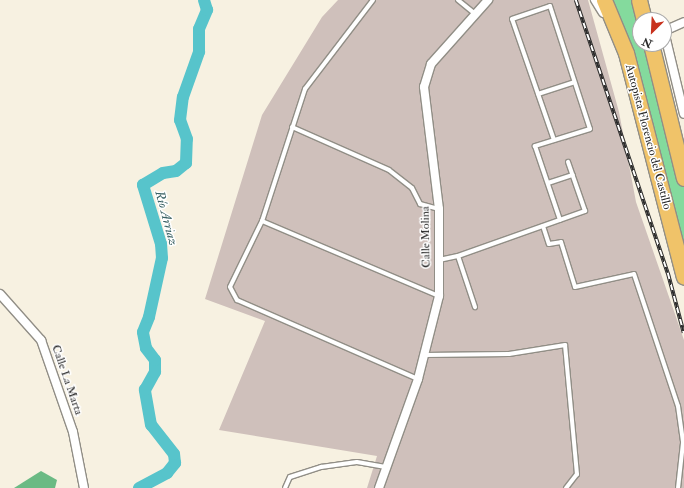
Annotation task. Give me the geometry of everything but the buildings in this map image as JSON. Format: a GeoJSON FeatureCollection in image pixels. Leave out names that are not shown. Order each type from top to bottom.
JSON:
{"type":"FeatureCollection","features":[{"type":"Feature","properties":{"kind":"highway","name":"Autopista Florencio del Castillo"},"geometry":{"type":"LineString","coordinates":[[604,0],[626,54],[684,277]]}},
{"type":"Feature","properties":{"kind":"highway"},"geometry":{"type":"LineString","coordinates":[[639,0],[642,12]]}},
{"type":"Feature","properties":{"kind":"highway","name":"Autopista Florencio del Castillo"},"geometry":{"type":"LineString","coordinates":[[653,52],[684,178]]}},
{"type":"Feature","properties":{"kind":"street","name":"Calle Molina"},"geometry":{"type":"LineString","coordinates":[[379,488],[418,379],[439,296],[439,209],[424,87],[431,64],[488,0]]}},
{"type":"Feature","properties":{"kind":"street"},"geometry":{"type":"LineString","coordinates":[[595,0],[620,40]]}},
{"type":"Feature","properties":{"kind":"street"},"geometry":{"type":"LineString","coordinates":[[672,27],[684,22]]}},
{"type":"Feature","properties":{"kind":"street"},"geometry":{"type":"LineString","coordinates":[[670,52],[681,90],[684,114]]}},
{"type":"Feature","properties":{"kind":"street","name":"Calle La Marta"},"geometry":{"type":"LineString","coordinates":[[0,294],[41,340],[73,432],[84,488]]}},
{"type":"Feature","properties":{"kind":"lane"},"geometry":{"type":"LineString","coordinates":[[373,0],[305,89],[262,221],[230,287],[237,300],[418,379]]}},
{"type":"Feature","properties":{"kind":"lane"},"geometry":{"type":"LineString","coordinates":[[458,0],[475,14]]}},
{"type":"Feature","properties":{"kind":"lane"},"geometry":{"type":"LineString","coordinates":[[554,140],[512,19],[550,6],[590,129],[535,146],[560,220]]}},
{"type":"Feature","properties":{"kind":"lane"},"geometry":{"type":"LineString","coordinates":[[538,94],[574,82]]}},
{"type":"Feature","properties":{"kind":"lane"},"geometry":{"type":"LineString","coordinates":[[292,127],[389,170],[412,188],[420,204],[439,209]]}},
{"type":"Feature","properties":{"kind":"lane"},"geometry":{"type":"LineString","coordinates":[[439,260],[458,256],[585,211],[568,162]]}},
{"type":"Feature","properties":{"kind":"lane"},"geometry":{"type":"LineString","coordinates":[[548,183],[573,174]]}},
{"type":"Feature","properties":{"kind":"lane"},"geometry":{"type":"LineString","coordinates":[[262,221],[439,296]]}},
{"type":"Feature","properties":{"kind":"lane"},"geometry":{"type":"LineString","coordinates":[[543,226],[549,244],[561,242],[575,287],[634,274],[678,406],[683,443],[678,486],[674,488]]}},
{"type":"Feature","properties":{"kind":"lane"},"geometry":{"type":"LineString","coordinates":[[458,256],[475,307]]}},
{"type":"Feature","properties":{"kind":"lane"},"geometry":{"type":"LineString","coordinates":[[424,355],[509,354],[565,345],[577,474],[566,488]]}},
{"type":"Feature","properties":{"kind":"lane"},"geometry":{"type":"LineString","coordinates":[[285,488],[290,477],[321,467],[357,462],[386,467]]}},
{"type":"Feature","properties":{"kind":"shaded area"},"geometry":{"type":"Polygon","coordinates":[[[338,0],[588,0],[619,112],[636,202],[684,340],[684,488],[367,488],[377,456],[219,430],[265,321],[205,299],[262,115],[322,17],[338,0]]]}},
{"type":"Feature","properties":{"kind":"green space"},"geometry":{"type":"Polygon","coordinates":[[[604,0],[637,0],[638,12],[632,12],[632,52],[653,52],[684,178],[684,277],[604,0]]]}},
{"type":"Feature","properties":{"kind":"green space"},"geometry":{"type":"Polygon","coordinates":[[[41,471],[57,480],[55,488],[14,488],[41,471]]]}},
{"type":"Feature","properties":{"kind":"waterway","name":"Río Arriaz"},"geometry":{"type":"LineString","coordinates":[[139,488],[167,473],[175,463],[174,454],[151,425],[145,390],[155,372],[155,360],[146,348],[143,332],[149,317],[162,258],[161,244],[143,185],[163,173],[176,171],[186,163],[187,139],[180,120],[183,97],[199,52],[199,29],[207,10],[204,0]]}},
{"type":"Feature","properties":{"kind":"railway"},"geometry":{"type":"LineString","coordinates":[[576,0],[668,273],[684,333]]}}]}
